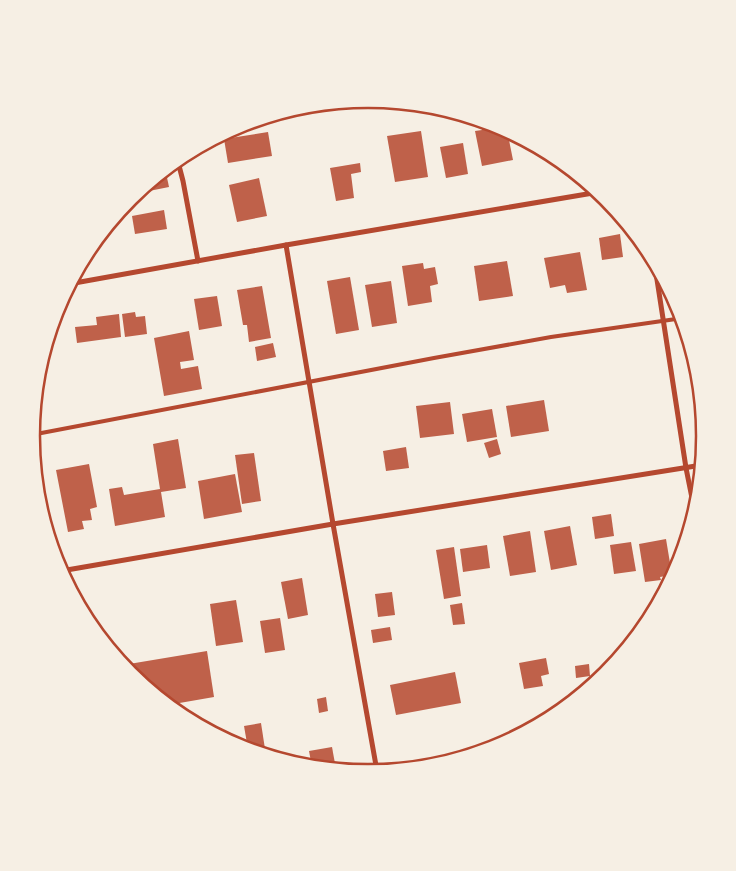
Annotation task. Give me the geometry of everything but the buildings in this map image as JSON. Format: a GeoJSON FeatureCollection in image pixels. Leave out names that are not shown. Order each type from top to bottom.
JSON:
{"type":"FeatureCollection","features":[{"type":"Feature","properties":{"kind":"street"},"geometry":{"type":"LineString","coordinates":[[180,167],[198,261]]}},
{"type":"Feature","properties":{"kind":"street"},"geometry":{"type":"LineString","coordinates":[[78,282],[589,194]]}},
{"type":"Feature","properties":{"kind":"street"},"geometry":{"type":"LineString","coordinates":[[286,245],[308,382],[376,764]]}},
{"type":"Feature","properties":{"kind":"street"},"geometry":{"type":"LineString","coordinates":[[658,282],[691,493]]}},
{"type":"Feature","properties":{"kind":"street"},"geometry":{"type":"LineString","coordinates":[[69,569],[333,524],[694,467]]}},
{"type":"Feature","properties":{"kind":"lane"},"geometry":{"type":"LineString","coordinates":[[40,433],[541,339],[675,320]]}}]}
